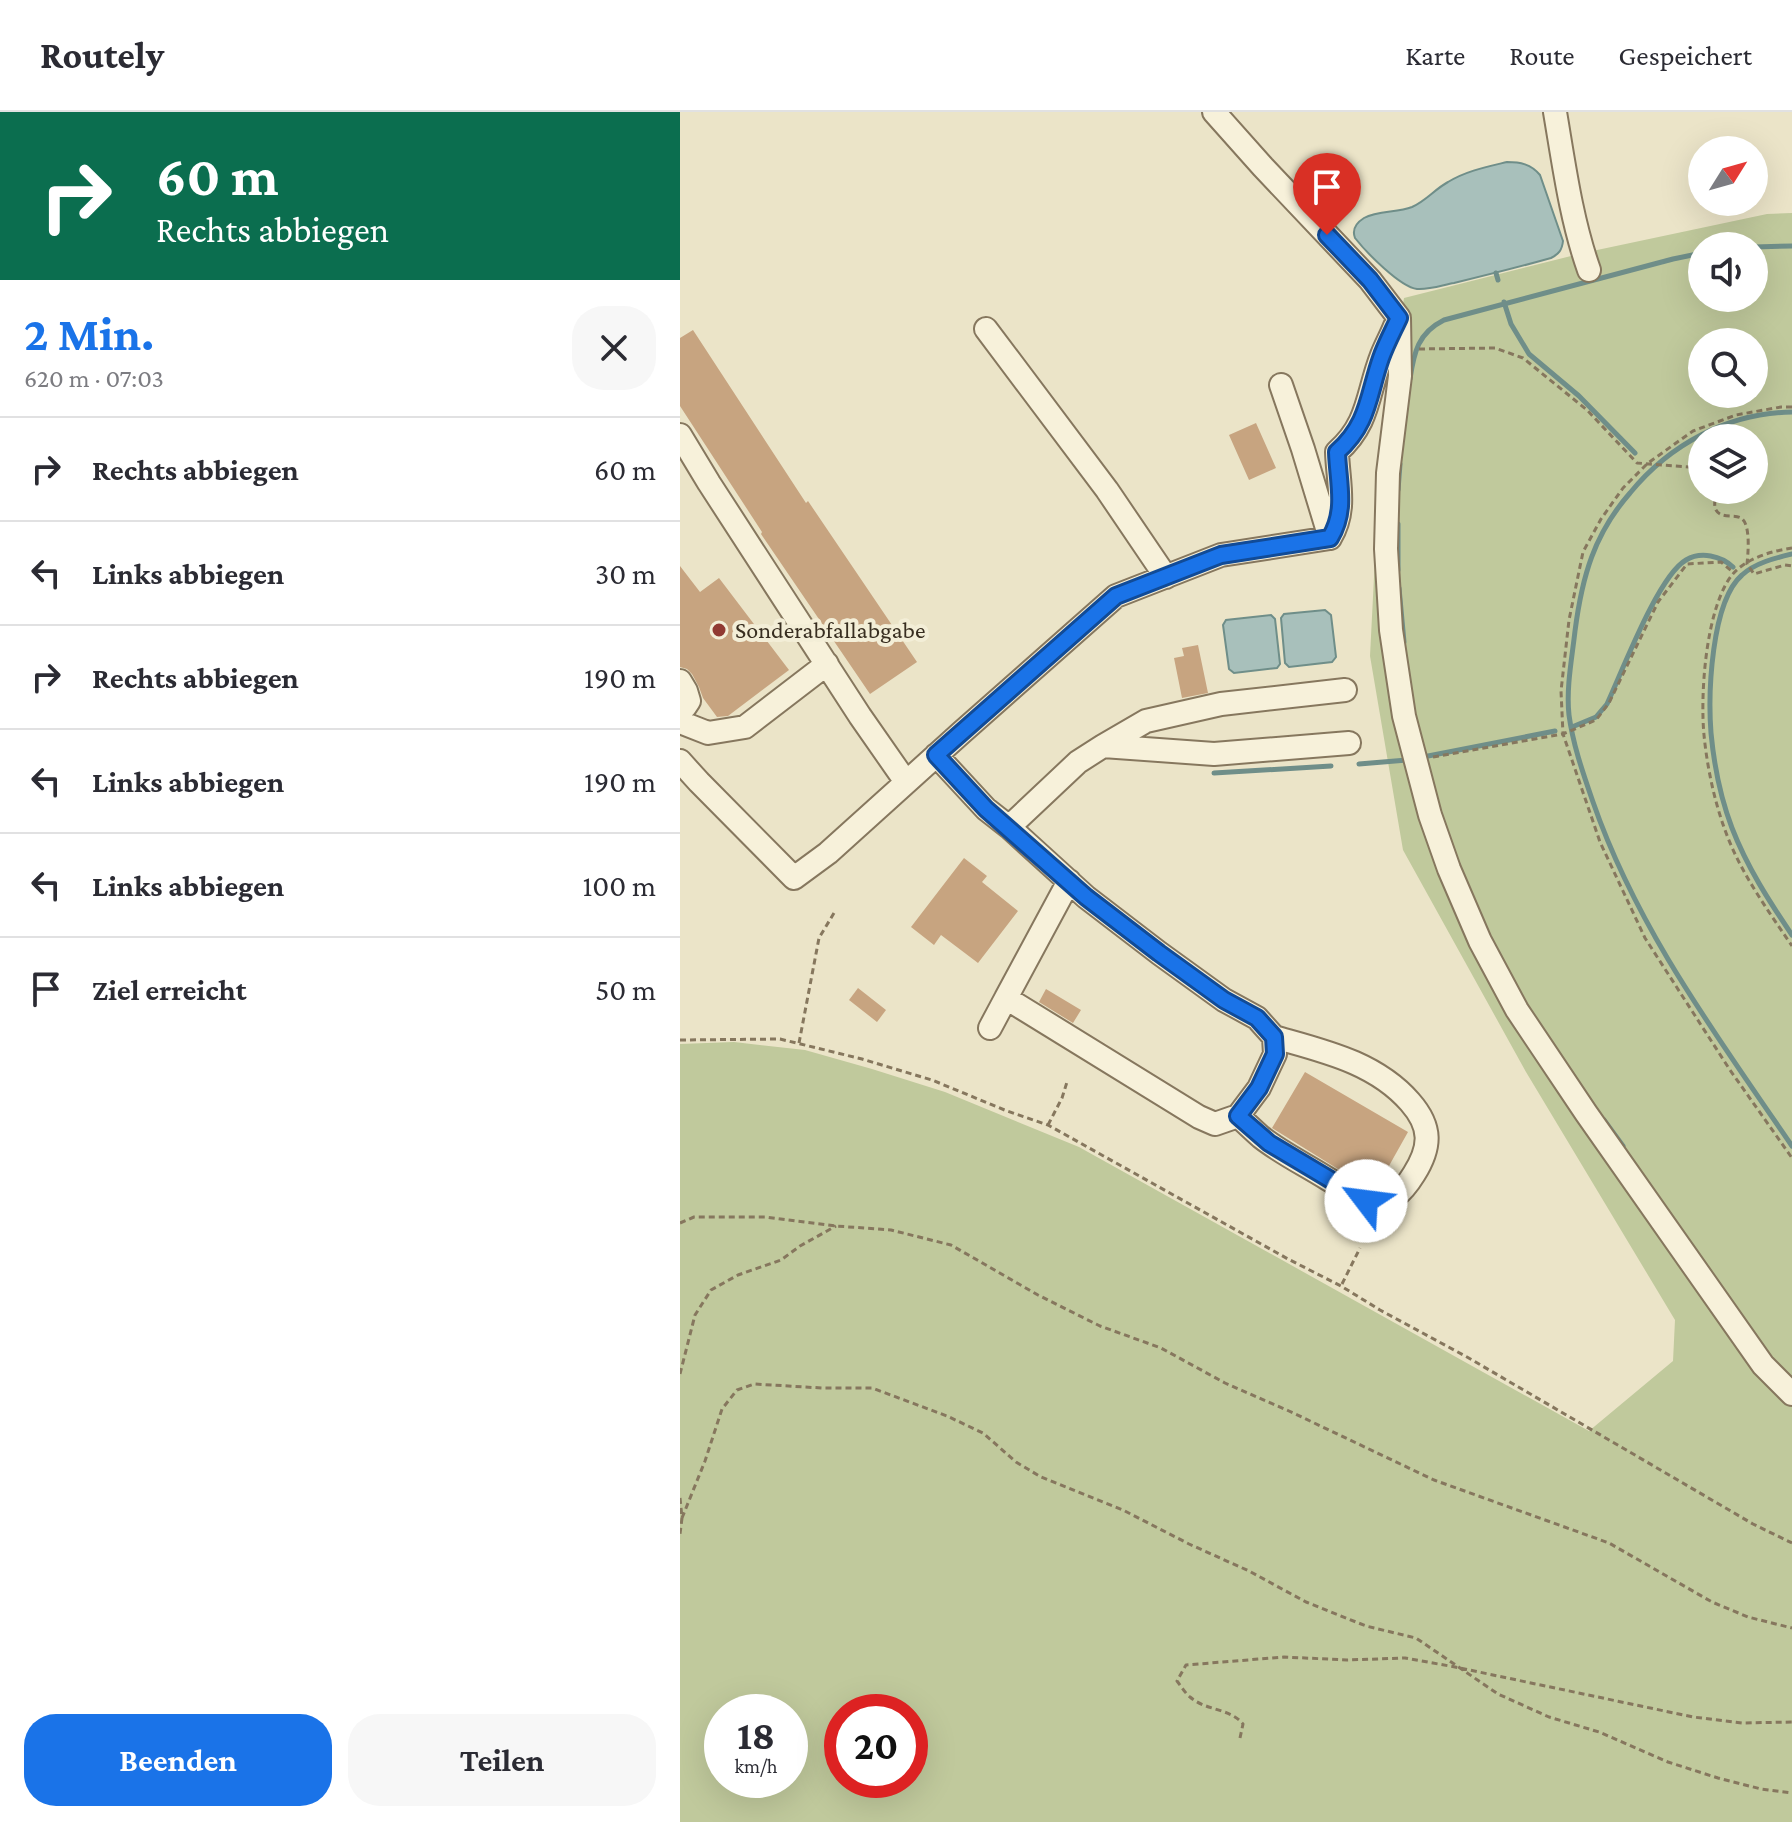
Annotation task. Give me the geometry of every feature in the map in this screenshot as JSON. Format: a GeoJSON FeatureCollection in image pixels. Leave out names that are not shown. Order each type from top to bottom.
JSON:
{"type":"FeatureCollection","features":[{"type":"Feature","properties":{"kind":"lane"},"geometry":{"type":"LineString","coordinates":[[1214,112],[1370,280],[1399,318],[1400,376],[1388,473],[1386,549],[1391,630],[1407,729],[1430,815],[1480,941],[1517,1010],[1586,1113],[1763,1365],[1792,1394]]}},
{"type":"Feature","properties":{"kind":"lane"},"geometry":{"type":"LineString","coordinates":[[1555,112],[1569,193],[1589,270]]}},
{"type":"Feature","properties":{"kind":"lane"},"geometry":{"type":"LineString","coordinates":[[680,761],[689,780],[794,878],[828,853],[1116,596],[1221,555],[1330,538],[1342,504],[1337,452],[1358,428],[1369,402],[1381,356],[1399,318]]}},
{"type":"Feature","properties":{"kind":"lane"},"geometry":{"type":"LineString","coordinates":[[986,329],[1107,490],[1166,577]]}},
{"type":"Feature","properties":{"kind":"lane"},"geometry":{"type":"LineString","coordinates":[[1281,385],[1330,538]]}},
{"type":"Feature","properties":{"kind":"lane"},"geometry":{"type":"LineString","coordinates":[[680,435],[906,782]]}},
{"type":"Feature","properties":{"kind":"lane"},"geometry":{"type":"LineString","coordinates":[[680,722],[708,733],[745,727],[827,664]]}},
{"type":"Feature","properties":{"kind":"lane"},"geometry":{"type":"LineString","coordinates":[[680,681],[689,701],[680,711]]}},
{"type":"Feature","properties":{"kind":"lane"},"geometry":{"type":"LineString","coordinates":[[1009,827],[1078,762],[1146,721],[1221,704],[1345,690]]}},
{"type":"Feature","properties":{"kind":"lane"},"geometry":{"type":"LineString","coordinates":[[1103,746],[1214,754],[1349,743]]}},
{"type":"Feature","properties":{"kind":"lane"},"geometry":{"type":"LineString","coordinates":[[936,755],[986,809],[1069,881],[1159,953],[1224,1000],[1257,1018],[1274,1037],[1355,1063],[1379,1075],[1397,1089],[1423,1121],[1428,1135],[1427,1146],[1414,1176],[1395,1197],[1386,1202],[1366,1201],[1269,1143],[1238,1116]]}},
{"type":"Feature","properties":{"kind":"lane"},"geometry":{"type":"LineString","coordinates":[[990,1028],[1069,881]]}},
{"type":"Feature","properties":{"kind":"lane"},"geometry":{"type":"LineString","coordinates":[[1006,998],[1215,1124],[1238,1116],[1259,1088],[1275,1054],[1274,1037]]}},
{"type":"Feature","properties":{"kind":"path"},"geometry":{"type":"LineString","coordinates":[[1400,349],[1495,348],[1523,358],[1587,410],[1637,463],[1688,467]]}},
{"type":"Feature","properties":{"kind":"path"},"geometry":{"type":"LineString","coordinates":[[1792,407],[1736,415],[1693,431],[1648,463],[1623,488],[1583,552],[1569,620],[1561,691],[1563,734],[1600,842],[1645,938],[1730,1070],[1792,1158]]}},
{"type":"Feature","properties":{"kind":"path"},"geometry":{"type":"LineString","coordinates":[[1715,504],[1720,514],[1742,518],[1746,523],[1750,567],[1754,574],[1785,565],[1792,566]]}},
{"type":"Feature","properties":{"kind":"path"},"geometry":{"type":"LineString","coordinates":[[1792,548],[1771,551],[1750,567],[1734,573],[1721,593],[1712,617],[1704,694],[1704,733],[1710,773],[1725,830],[1750,883],[1792,946]]}},
{"type":"Feature","properties":{"kind":"path"},"geometry":{"type":"LineString","coordinates":[[1415,760],[1563,734],[1596,720],[1609,703],[1658,602],[1687,564],[1721,562],[1734,573]]}},
{"type":"Feature","properties":{"kind":"path"},"geometry":{"type":"LineString","coordinates":[[799,1043],[819,938],[834,913]]}},
{"type":"Feature","properties":{"kind":"path"},"geometry":{"type":"LineString","coordinates":[[680,1040],[780,1039],[799,1043],[932,1080],[1048,1125],[1341,1286],[1740,1517],[1792,1543]]}},
{"type":"Feature","properties":{"kind":"path"},"geometry":{"type":"LineString","coordinates":[[1048,1125],[1067,1082]]}},
{"type":"Feature","properties":{"kind":"path"},"geometry":{"type":"LineString","coordinates":[[680,1223],[694,1217],[765,1217],[891,1230],[951,1245],[1100,1326],[1161,1348],[1225,1383],[1434,1480],[1609,1543],[1712,1602],[1748,1617],[1792,1628]]}},
{"type":"Feature","properties":{"kind":"path"},"geometry":{"type":"LineString","coordinates":[[680,1374],[695,1315],[711,1290],[738,1275],[781,1260],[836,1226]]}},
{"type":"Feature","properties":{"kind":"path"},"geometry":{"type":"LineString","coordinates":[[1341,1286],[1360,1248]]}},
{"type":"Feature","properties":{"kind":"path"},"geometry":{"type":"LineString","coordinates":[[682,1518],[722,1409],[737,1390],[754,1384],[872,1388],[983,1433],[1016,1462],[1041,1477],[1123,1510],[1306,1602],[1366,1626],[1416,1638],[1498,1694],[1549,1717],[1599,1732],[1668,1762],[1718,1778],[1792,1793]]}},
{"type":"Feature","properties":{"kind":"path"},"geometry":{"type":"LineString","coordinates":[[680,1498],[680,1534]]}},
{"type":"Feature","properties":{"kind":"path"},"geometry":{"type":"LineString","coordinates":[[1240,1738],[1243,1724],[1236,1715],[1191,1698],[1177,1681],[1186,1665],[1284,1657],[1347,1660],[1405,1658],[1693,1717],[1742,1723],[1792,1722]]}},
{"type":"Feature","properties":{"kind":"green space"},"geometry":{"type":"Polygon","coordinates":[[[1792,213],[1792,1822],[680,1822],[680,1044],[734,1042],[805,1050],[945,1092],[1079,1147],[1589,1431],[1673,1361],[1675,1320],[1526,1072],[1403,850],[1370,656],[1381,439],[1404,298],[1583,253],[1768,214],[1792,213]]]}},
{"type":"Feature","properties":{"kind":"water"},"geometry":{"type":"Polygon","coordinates":[[[1507,162],[1525,164],[1540,175],[1563,241],[1560,251],[1551,258],[1454,283],[1417,289],[1393,276],[1355,238],[1355,227],[1364,218],[1412,207],[1455,178],[1507,162]]]}},
{"type":"Feature","properties":{"kind":"water"},"geometry":{"type":"Polygon","coordinates":[[[1325,610],[1331,615],[1336,657],[1332,662],[1289,667],[1285,663],[1281,618],[1284,614],[1325,610]]]}},
{"type":"Feature","properties":{"kind":"water"},"geometry":{"type":"Polygon","coordinates":[[[1271,615],[1275,619],[1280,664],[1277,668],[1234,673],[1229,669],[1223,625],[1226,620],[1271,615]]]}},
{"type":"Feature","properties":{"kind":"building"},"geometry":{"type":"Polygon","coordinates":[[[693,330],[806,503],[808,501],[917,662],[870,694],[761,534],[680,406],[680,338],[693,330]]]}},
{"type":"Feature","properties":{"kind":"building"},"geometry":{"type":"Polygon","coordinates":[[[1256,423],[1276,468],[1249,480],[1229,435],[1256,423]]]}},
{"type":"Feature","properties":{"kind":"building","name":"Sonderabfallabgabe"},"geometry":{"type":"Polygon","coordinates":[[[680,566],[700,592],[719,578],[789,670],[728,716],[717,717],[703,698],[692,674],[680,667],[680,566]]]}},
{"type":"Feature","properties":{"kind":"building"},"geometry":{"type":"Polygon","coordinates":[[[1198,645],[1208,693],[1182,698],[1174,658],[1184,656],[1182,648],[1198,645]]]}},
{"type":"Feature","properties":{"kind":"building"},"geometry":{"type":"Polygon","coordinates":[[[964,858],[987,876],[982,882],[1018,911],[978,963],[941,935],[934,945],[911,927],[964,858]]]}},
{"type":"Feature","properties":{"kind":"building"},"geometry":{"type":"Polygon","coordinates":[[[858,988],[886,1010],[877,1022],[849,1000],[858,988]]]}},
{"type":"Feature","properties":{"kind":"building"},"geometry":{"type":"Polygon","coordinates":[[[1046,989],[1081,1010],[1073,1023],[1039,1002],[1046,989]]]}},
{"type":"Feature","properties":{"kind":"building"},"geometry":{"type":"Polygon","coordinates":[[[1305,1072],[1408,1132],[1376,1189],[1362,1184],[1272,1128],[1305,1072]]]}},
{"type":"Feature","properties":{"kind":"waterway"},"geometry":{"type":"LineString","coordinates":[[1768,247],[1792,246]]}},
{"type":"Feature","properties":{"kind":"waterway"},"geometry":{"type":"LineString","coordinates":[[1410,379],[1413,360],[1423,337],[1444,320],[1688,256]]}},
{"type":"Feature","properties":{"kind":"waterway"},"geometry":{"type":"LineString","coordinates":[[1496,273],[1498,280]]}},
{"type":"Feature","properties":{"kind":"waterway"},"geometry":{"type":"LineString","coordinates":[[1504,302],[1511,324],[1529,354],[1579,396],[1635,453]]}},
{"type":"Feature","properties":{"kind":"waterway"},"geometry":{"type":"LineString","coordinates":[[1792,412],[1745,418],[1702,434],[1663,460],[1618,508],[1599,540],[1586,574],[1578,611],[1568,694],[1571,726],[1582,770],[1611,849],[1632,894],[1681,980],[1792,1146]]}},
{"type":"Feature","properties":{"kind":"waterway"},"geometry":{"type":"LineString","coordinates":[[1398,490],[1400,464]]}},
{"type":"Feature","properties":{"kind":"waterway"},"geometry":{"type":"LineString","coordinates":[[1398,524],[1398,570]]}},
{"type":"Feature","properties":{"kind":"waterway"},"geometry":{"type":"LineString","coordinates":[[1792,554],[1753,567],[1732,588],[1724,606],[1714,650],[1710,716],[1716,769],[1732,828],[1752,870],[1792,935]]}},
{"type":"Feature","properties":{"kind":"waterway"},"geometry":{"type":"LineString","coordinates":[[1572,727],[1596,717],[1607,704],[1653,604],[1675,569],[1692,557],[1704,555],[1723,560],[1733,567]]}},
{"type":"Feature","properties":{"kind":"waterway"},"geometry":{"type":"LineString","coordinates":[[1399,588],[1404,642]]}},
{"type":"Feature","properties":{"kind":"waterway"},"geometry":{"type":"LineString","coordinates":[[1423,757],[1555,731]]}},
{"type":"Feature","properties":{"kind":"waterway"},"geometry":{"type":"LineString","coordinates":[[1359,764],[1407,760]]}},
{"type":"Feature","properties":{"kind":"waterway"},"geometry":{"type":"LineString","coordinates":[[1214,773],[1331,766]]}},
{"type":"Feature","properties":{"kind":"waterway"},"geometry":{"type":"LineString","coordinates":[[1604,1120],[1623,1146]]}},
{"type":"Feature","properties":{"kind":"place","name":"Sonderabfallabgabe"},"geometry":{"type":"Point","coordinates":[719,630]}},
{"type":"Feature","properties":{"kind":"route"},"geometry":{"type":"LineString","coordinates":[[1327,235],[1370,280],[1399,318],[1381,356],[1369,402],[1358,428],[1337,452],[1342,504],[1330,538],[1221,555],[1116,596],[936,755],[986,809],[1086,897],[1224,1000],[1257,1018],[1274,1037],[1275,1054],[1259,1088],[1238,1116],[1269,1143],[1366,1201]]}}]}
